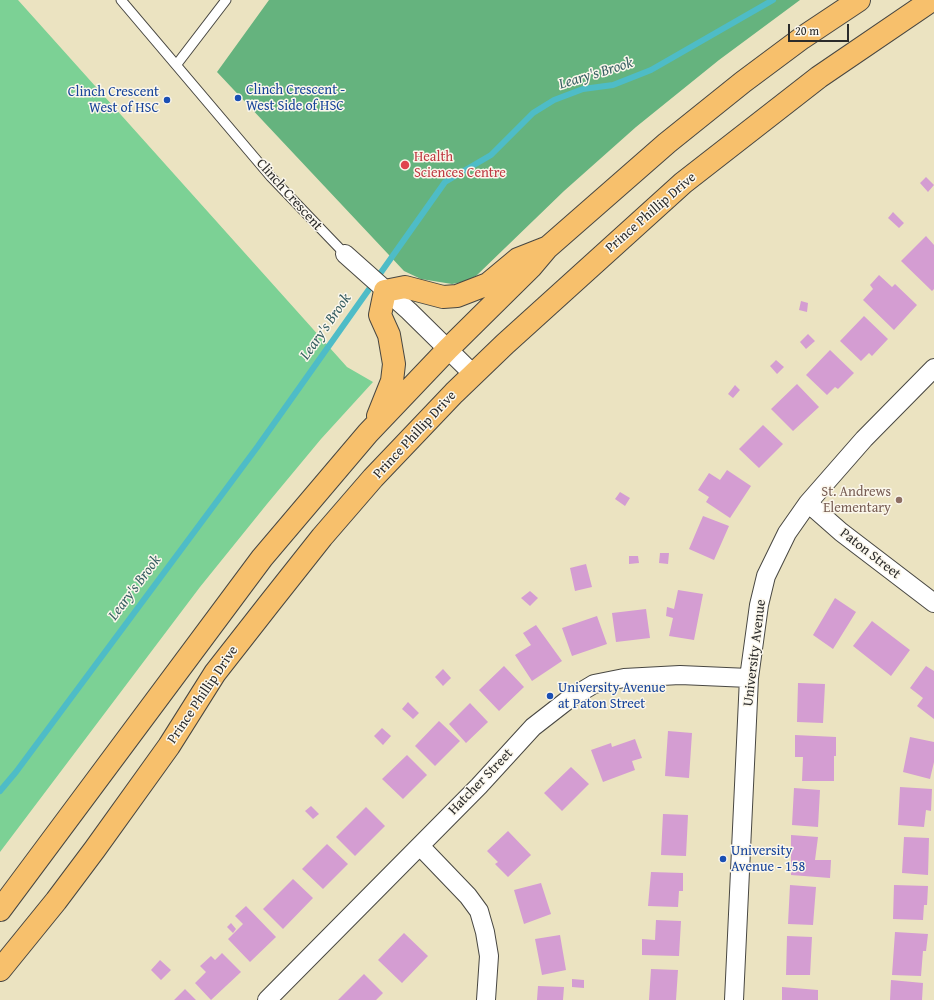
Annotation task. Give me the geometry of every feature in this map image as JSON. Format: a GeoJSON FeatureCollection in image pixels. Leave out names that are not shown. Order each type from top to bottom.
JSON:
{"type":"FeatureCollection","features":[{"type":"Feature","properties":{"kind":"main road"},"geometry":{"type":"LineString","coordinates":[[0,910],[262,558],[368,433],[448,349],[531,267],[547,248],[667,143],[743,82],[802,38],[858,0]]}},
{"type":"Feature","properties":{"kind":"main road","name":"Prince Phillip Drive"},"geometry":{"type":"LineString","coordinates":[[0,970],[56,901],[95,849],[169,746],[215,674],[322,537],[363,490],[473,374],[684,183],[819,77],[932,0]]}},
{"type":"Feature","properties":{"kind":"main road"},"geometry":{"type":"LineString","coordinates":[[368,433],[382,409],[392,381],[394,364],[389,335],[380,315],[385,291],[405,288],[443,297],[457,296],[488,284],[518,258],[547,248]]}},
{"type":"Feature","properties":{"kind":"street","name":"Clinch Crescent"},"geometry":{"type":"LineString","coordinates":[[344,254],[409,311],[473,374]]}},
{"type":"Feature","properties":{"kind":"street","name":"University Avenue"},"geometry":{"type":"LineString","coordinates":[[734,1000],[749,678],[759,605],[766,576],[786,533],[808,503],[864,439],[934,368]]}},
{"type":"Feature","properties":{"kind":"street","name":"Paton Street"},"geometry":{"type":"LineString","coordinates":[[808,503],[841,532],[934,603]]}},
{"type":"Feature","properties":{"kind":"street","name":"Hatcher Street"},"geometry":{"type":"LineString","coordinates":[[267,1000],[479,786],[533,727],[569,699],[594,684],[624,678],[680,675],[749,678]]}},
{"type":"Feature","properties":{"kind":"street"},"geometry":{"type":"LineString","coordinates":[[420,846],[468,896],[479,911],[485,932],[489,956],[486,1000]]}},
{"type":"Feature","properties":{"kind":"lane","name":"Clinch Crescent"},"geometry":{"type":"LineString","coordinates":[[121,0],[271,177],[344,254]]}},
{"type":"Feature","properties":{"kind":"lane"},"geometry":{"type":"LineString","coordinates":[[176,64],[226,0]]}},
{"type":"Feature","properties":{"kind":"green space"},"geometry":{"type":"Polygon","coordinates":[[[0,0],[18,0],[347,367],[373,382],[321,439],[200,587],[0,852],[0,0]]]}},
{"type":"Feature","properties":{"kind":"green space"},"geometry":{"type":"Polygon","coordinates":[[[269,0],[800,0],[719,60],[636,127],[564,191],[476,276],[463,282],[452,284],[421,279],[404,271],[217,72],[269,0]]]}},
{"type":"Feature","properties":{"kind":"building"},"geometry":{"type":"Polygon","coordinates":[[[926,177],[934,185],[928,192],[920,183],[926,177]]]}},
{"type":"Feature","properties":{"kind":"building"},"geometry":{"type":"Polygon","coordinates":[[[893,212],[904,223],[899,228],[888,218],[893,212]]]}},
{"type":"Feature","properties":{"kind":"building"},"geometry":{"type":"Polygon","coordinates":[[[926,236],[934,245],[934,289],[932,291],[901,261],[926,236]]]}},
{"type":"Feature","properties":{"kind":"building"},"geometry":{"type":"Polygon","coordinates":[[[879,275],[892,287],[895,284],[917,305],[894,330],[863,300],[873,289],[870,285],[879,275]]]}},
{"type":"Feature","properties":{"kind":"building"},"geometry":{"type":"Polygon","coordinates":[[[801,301],[808,303],[807,312],[799,310],[801,301]]]}},
{"type":"Feature","properties":{"kind":"building"},"geometry":{"type":"Polygon","coordinates":[[[864,316],[888,339],[872,356],[869,353],[861,361],[840,341],[864,316]]]}},
{"type":"Feature","properties":{"kind":"building"},"geometry":{"type":"Polygon","coordinates":[[[808,334],[815,341],[806,349],[800,342],[808,334]]]}},
{"type":"Feature","properties":{"kind":"building"},"geometry":{"type":"Polygon","coordinates":[[[830,350],[854,373],[838,389],[835,387],[827,395],[806,375],[830,350]]]}},
{"type":"Feature","properties":{"kind":"building"},"geometry":{"type":"Polygon","coordinates":[[[776,360],[784,367],[777,374],[770,366],[776,360]]]}},
{"type":"Feature","properties":{"kind":"building"},"geometry":{"type":"Polygon","coordinates":[[[797,384],[819,407],[793,431],[771,409],[797,384]]]}},
{"type":"Feature","properties":{"kind":"building"},"geometry":{"type":"Polygon","coordinates":[[[735,385],[740,390],[733,398],[728,394],[735,385]]]}},
{"type":"Feature","properties":{"kind":"building"},"geometry":{"type":"Polygon","coordinates":[[[763,425],[783,444],[759,468],[739,449],[763,425]]]}},
{"type":"Feature","properties":{"kind":"building"},"geometry":{"type":"Polygon","coordinates":[[[727,470],[751,486],[730,518],[706,502],[709,497],[698,490],[709,473],[720,480],[727,470]]]}},
{"type":"Feature","properties":{"kind":"building"},"geometry":{"type":"Polygon","coordinates":[[[620,492],[630,498],[625,506],[615,499],[620,492]]]}},
{"type":"Feature","properties":{"kind":"building"},"geometry":{"type":"Polygon","coordinates":[[[703,516],[729,526],[714,560],[689,549],[703,516]]]}},
{"type":"Feature","properties":{"kind":"building"},"geometry":{"type":"Polygon","coordinates":[[[660,553],[669,553],[668,564],[659,563],[660,553]]]}},
{"type":"Feature","properties":{"kind":"building"},"geometry":{"type":"Polygon","coordinates":[[[629,556],[638,556],[639,563],[629,564],[629,556]]]}},
{"type":"Feature","properties":{"kind":"building"},"geometry":{"type":"Polygon","coordinates":[[[586,564],[592,587],[575,591],[570,568],[586,564]]]}},
{"type":"Feature","properties":{"kind":"building"},"geometry":{"type":"Polygon","coordinates":[[[678,590],[703,594],[694,640],[669,636],[673,618],[666,616],[667,607],[674,609],[678,590]]]}},
{"type":"Feature","properties":{"kind":"building"},"geometry":{"type":"Polygon","coordinates":[[[530,591],[538,598],[530,606],[521,598],[530,591]]]}},
{"type":"Feature","properties":{"kind":"building"},"geometry":{"type":"Polygon","coordinates":[[[835,598],[856,612],[833,649],[813,635],[835,598]]]}},
{"type":"Feature","properties":{"kind":"building"},"geometry":{"type":"Polygon","coordinates":[[[646,609],[650,638],[616,642],[612,613],[646,609]]]}},
{"type":"Feature","properties":{"kind":"building"},"geometry":{"type":"Polygon","coordinates":[[[597,616],[607,644],[572,656],[562,628],[597,616]]]}},
{"type":"Feature","properties":{"kind":"building"},"geometry":{"type":"Polygon","coordinates":[[[872,621],[910,650],[891,676],[853,646],[872,621]]]}},
{"type":"Feature","properties":{"kind":"building"},"geometry":{"type":"Polygon","coordinates":[[[536,625],[562,661],[532,681],[515,655],[531,645],[523,633],[536,625]]]}},
{"type":"Feature","properties":{"kind":"building"},"geometry":{"type":"Polygon","coordinates":[[[504,666],[524,687],[499,711],[479,690],[504,666]]]}},
{"type":"Feature","properties":{"kind":"building"},"geometry":{"type":"Polygon","coordinates":[[[926,666],[934,671],[934,719],[917,706],[923,698],[910,688],[926,666]]]}},
{"type":"Feature","properties":{"kind":"building"},"geometry":{"type":"Polygon","coordinates":[[[443,669],[451,678],[443,686],[435,677],[443,669]]]}},
{"type":"Feature","properties":{"kind":"building"},"geometry":{"type":"Polygon","coordinates":[[[798,683],[825,684],[823,723],[797,722],[798,683]]]}},
{"type":"Feature","properties":{"kind":"building"},"geometry":{"type":"Polygon","coordinates":[[[408,702],[419,713],[413,719],[402,709],[408,702]]]}},
{"type":"Feature","properties":{"kind":"building"},"geometry":{"type":"Polygon","coordinates":[[[470,703],[488,722],[466,743],[449,724],[470,703]]]}},
{"type":"Feature","properties":{"kind":"building"},"geometry":{"type":"Polygon","coordinates":[[[439,721],[460,741],[435,766],[415,746],[439,721]]]}},
{"type":"Feature","properties":{"kind":"building"},"geometry":{"type":"Polygon","coordinates":[[[382,728],[391,736],[383,745],[374,736],[382,728]]]}},
{"type":"Feature","properties":{"kind":"building"},"geometry":{"type":"Polygon","coordinates":[[[668,731],[692,733],[689,778],[665,776],[668,731]]]}},
{"type":"Feature","properties":{"kind":"building"},"geometry":{"type":"Polygon","coordinates":[[[795,735],[836,737],[834,781],[802,781],[803,757],[795,757],[795,735]]]}},
{"type":"Feature","properties":{"kind":"building"},"geometry":{"type":"Polygon","coordinates":[[[910,737],[934,742],[934,762],[930,779],[903,772],[910,737]]]}},
{"type":"Feature","properties":{"kind":"building"},"geometry":{"type":"Polygon","coordinates":[[[635,739],[642,758],[632,761],[635,770],[603,782],[591,750],[611,743],[612,747],[635,739]]]}},
{"type":"Feature","properties":{"kind":"building"},"geometry":{"type":"Polygon","coordinates":[[[407,755],[427,775],[403,799],[382,779],[407,755]]]}},
{"type":"Feature","properties":{"kind":"building"},"geometry":{"type":"Polygon","coordinates":[[[571,767],[589,784],[562,811],[544,793],[571,767]]]}},
{"type":"Feature","properties":{"kind":"building"},"geometry":{"type":"Polygon","coordinates":[[[900,787],[932,789],[931,811],[926,810],[924,827],[898,825],[900,787]]]}},
{"type":"Feature","properties":{"kind":"building"},"geometry":{"type":"Polygon","coordinates":[[[794,788],[820,790],[818,827],[792,825],[794,788]]]}},
{"type":"Feature","properties":{"kind":"building"},"geometry":{"type":"Polygon","coordinates":[[[311,806],[319,814],[313,819],[305,811],[311,806]]]}},
{"type":"Feature","properties":{"kind":"building"},"geometry":{"type":"Polygon","coordinates":[[[366,807],[385,826],[355,856],[336,837],[366,807]]]}},
{"type":"Feature","properties":{"kind":"building"},"geometry":{"type":"Polygon","coordinates":[[[663,814],[688,815],[686,856],[661,855],[663,814]]]}},
{"type":"Feature","properties":{"kind":"building"},"geometry":{"type":"Polygon","coordinates":[[[508,831],[531,855],[508,877],[495,864],[498,862],[487,851],[508,831]]]}},
{"type":"Feature","properties":{"kind":"building"},"geometry":{"type":"Polygon","coordinates":[[[791,835],[818,837],[815,860],[831,860],[830,878],[791,875],[791,835]]]}},
{"type":"Feature","properties":{"kind":"building"},"geometry":{"type":"Polygon","coordinates":[[[904,837],[929,838],[928,875],[902,873],[904,837]]]}},
{"type":"Feature","properties":{"kind":"building"},"geometry":{"type":"Polygon","coordinates":[[[327,844],[348,864],[323,889],[302,869],[327,844]]]}},
{"type":"Feature","properties":{"kind":"building"},"geometry":{"type":"Polygon","coordinates":[[[651,872],[683,873],[683,891],[679,891],[678,907],[648,906],[651,872]]]}},
{"type":"Feature","properties":{"kind":"building"},"geometry":{"type":"Polygon","coordinates":[[[293,879],[313,898],[283,929],[263,909],[293,879]]]}},
{"type":"Feature","properties":{"kind":"building"},"geometry":{"type":"Polygon","coordinates":[[[541,883],[551,914],[524,924],[514,890],[541,883]]]}},
{"type":"Feature","properties":{"kind":"building"},"geometry":{"type":"Polygon","coordinates":[[[790,885],[816,887],[813,925],[788,924],[790,885]]]}},
{"type":"Feature","properties":{"kind":"building"},"geometry":{"type":"Polygon","coordinates":[[[894,885],[928,886],[927,905],[924,905],[923,920],[893,919],[894,885]]]}},
{"type":"Feature","properties":{"kind":"building"},"geometry":{"type":"Polygon","coordinates":[[[246,906],[276,937],[250,962],[228,939],[243,924],[235,916],[246,906]]]}},
{"type":"Feature","properties":{"kind":"building"},"geometry":{"type":"Polygon","coordinates":[[[656,920],[681,921],[679,956],[642,955],[642,939],[655,940],[656,920]]]}},
{"type":"Feature","properties":{"kind":"building"},"geometry":{"type":"Polygon","coordinates":[[[231,923],[236,929],[233,933],[227,927],[231,923]]]}},
{"type":"Feature","properties":{"kind":"building"},"geometry":{"type":"Polygon","coordinates":[[[895,932],[928,934],[926,951],[923,951],[921,976],[892,975],[895,932]]]}},
{"type":"Feature","properties":{"kind":"building"},"geometry":{"type":"Polygon","coordinates":[[[404,933],[428,956],[402,983],[378,960],[404,933]]]}},
{"type":"Feature","properties":{"kind":"building"},"geometry":{"type":"Polygon","coordinates":[[[560,935],[566,970],[542,975],[535,939],[560,935]]]}},
{"type":"Feature","properties":{"kind":"building"},"geometry":{"type":"Polygon","coordinates":[[[787,936],[812,937],[810,975],[786,975],[787,936]]]}},
{"type":"Feature","properties":{"kind":"building"},"geometry":{"type":"Polygon","coordinates":[[[222,953],[241,972],[211,1000],[195,983],[206,972],[200,966],[211,956],[215,960],[222,953]]]}},
{"type":"Feature","properties":{"kind":"building"},"geometry":{"type":"Polygon","coordinates":[[[160,960],[171,970],[161,980],[151,970],[160,960]]]}},
{"type":"Feature","properties":{"kind":"building"},"geometry":{"type":"Polygon","coordinates":[[[651,969],[678,970],[676,1000],[649,1000],[651,969]]]}},
{"type":"Feature","properties":{"kind":"building"},"geometry":{"type":"Polygon","coordinates":[[[364,974],[383,993],[376,1000],[338,1000],[364,974]]]}},
{"type":"Feature","properties":{"kind":"building"},"geometry":{"type":"Polygon","coordinates":[[[572,979],[584,980],[584,988],[572,987],[572,979]]]}},
{"type":"Feature","properties":{"kind":"building"},"geometry":{"type":"Polygon","coordinates":[[[891,980],[923,983],[922,1000],[890,1000],[891,980]]]}},
{"type":"Feature","properties":{"kind":"building"},"geometry":{"type":"Polygon","coordinates":[[[538,986],[564,987],[563,1000],[537,1000],[538,986]]]}},
{"type":"Feature","properties":{"kind":"building"},"geometry":{"type":"Polygon","coordinates":[[[782,987],[818,990],[818,1000],[782,1000],[782,987]]]}},
{"type":"Feature","properties":{"kind":"building"},"geometry":{"type":"Polygon","coordinates":[[[185,989],[196,1000],[174,1000],[185,989]]]}},
{"type":"Feature","properties":{"kind":"waterway","name":"Leary's Brook"},"geometry":{"type":"LineString","coordinates":[[0,791],[16,772],[258,446],[445,182],[491,155],[533,113],[554,100],[583,89],[613,85],[651,70],[773,0]]}},
{"type":"Feature","properties":{"kind":"place","name":"Clinch Crescent - West Side of HSC"},"geometry":{"type":"Point","coordinates":[238,98]}},
{"type":"Feature","properties":{"kind":"place","name":"Clinch Crescent West of HSC"},"geometry":{"type":"Point","coordinates":[167,100]}},
{"type":"Feature","properties":{"kind":"place","name":"Health Sciences Centre"},"geometry":{"type":"Point","coordinates":[405,165]}},
{"type":"Feature","properties":{"kind":"place","name":"St. Andrews Elementary"},"geometry":{"type":"Point","coordinates":[899,500]}},
{"type":"Feature","properties":{"kind":"place","name":"University Avenue at Paton Street"},"geometry":{"type":"Point","coordinates":[550,696]}},
{"type":"Feature","properties":{"kind":"place","name":"University Avenue - 158"},"geometry":{"type":"Point","coordinates":[723,859]}}]}
